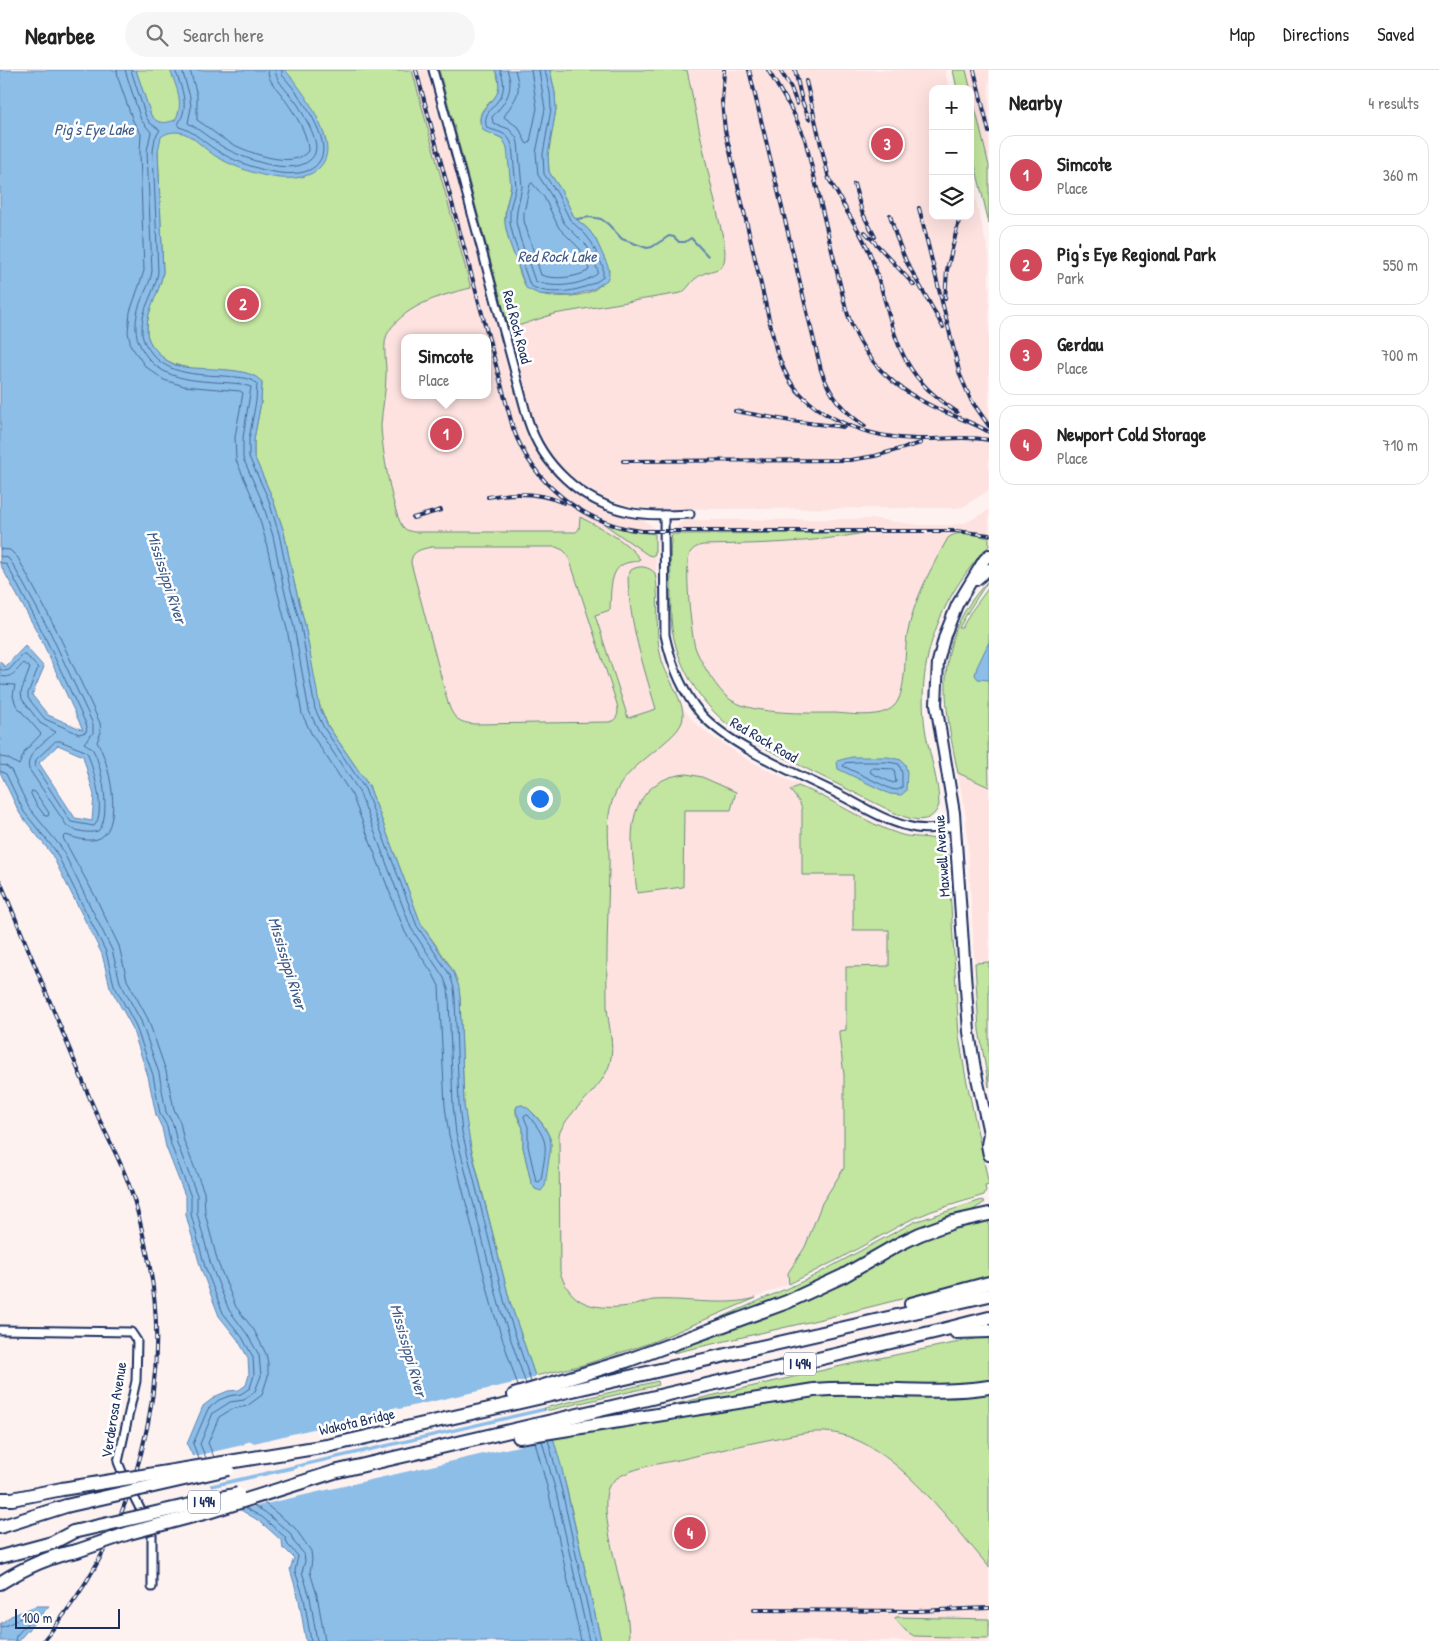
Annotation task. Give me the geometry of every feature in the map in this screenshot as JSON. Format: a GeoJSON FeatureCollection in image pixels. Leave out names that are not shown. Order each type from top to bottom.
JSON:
{"type":"FeatureCollection","features":[{"type":"Feature","properties":{"kind":"highway"},"geometry":{"type":"LineString","coordinates":[[422,1424],[651,1352],[799,1297],[844,1276],[920,1234],[946,1224],[989,1214]]}},
{"type":"Feature","properties":{"kind":"highway"},"geometry":{"type":"LineString","coordinates":[[779,1342],[989,1282]]}},
{"type":"Feature","properties":{"kind":"highway","name":"I 494"},"geometry":{"type":"LineString","coordinates":[[779,1342],[989,1295]]}},
{"type":"Feature","properties":{"kind":"highway","name":"I 494"},"geometry":{"type":"LineString","coordinates":[[0,1557],[52,1543],[73,1532],[989,1318]]}},
{"type":"Feature","properties":{"kind":"highway"},"geometry":{"type":"LineString","coordinates":[[938,1331],[989,1331]]}},
{"type":"Feature","properties":{"kind":"highway","name":"Wakota Bridge"},"geometry":{"type":"LineString","coordinates":[[0,1527],[66,1506],[779,1342]]}},
{"type":"Feature","properties":{"kind":"highway"},"geometry":{"type":"LineString","coordinates":[[430,1450],[787,1393],[849,1388],[953,1390],[989,1387]]}},
{"type":"Feature","properties":{"kind":"highway"},"geometry":{"type":"LineString","coordinates":[[0,1499],[12,1499],[62,1489],[327,1446]]}},
{"type":"Feature","properties":{"kind":"highway"},"geometry":{"type":"LineString","coordinates":[[0,1583],[56,1555],[208,1512],[334,1472]]}},
{"type":"Feature","properties":{"kind":"main road","name":"Maxwell Avenue"},"geometry":{"type":"LineString","coordinates":[[989,555],[984,560],[958,605],[945,635],[938,662],[936,682],[938,718],[956,826],[969,1032],[974,1069],[989,1133],[987,1145],[989,1155]]}},
{"type":"Feature","properties":{"kind":"main road","name":"Maxwell Avenue"},"geometry":{"type":"LineString","coordinates":[[971,584],[989,569]]}},
{"type":"Feature","properties":{"kind":"street","name":"Red Rock Road"},"geometry":{"type":"LineString","coordinates":[[433,70],[528,420],[534,436],[552,465],[568,481],[588,496],[626,511],[690,514]]}},
{"type":"Feature","properties":{"kind":"street","name":"Red Rock Road"},"geometry":{"type":"LineString","coordinates":[[664,514],[665,635],[678,676],[702,715],[722,732],[745,747],[897,823],[918,828],[956,826]]}},
{"type":"Feature","properties":{"kind":"street","name":"Verderosa Avenue"},"geometry":{"type":"LineString","coordinates":[[0,1330],[131,1332],[137,1341],[136,1381],[118,1462],[152,1532],[152,1587]]}},
{"type":"Feature","properties":{"kind":"shaded area"},"geometry":{"type":"Polygon","coordinates":[[[412,70],[428,70],[523,421],[530,440],[549,468],[575,493],[612,512],[644,520],[653,527],[656,539],[657,639],[666,671],[686,712],[695,723],[714,738],[750,761],[896,833],[913,838],[937,839],[942,842],[947,851],[959,1036],[989,1184],[985,1186],[986,1193],[916,1217],[810,1274],[672,1335],[613,1356],[557,1278],[557,1125],[329,288],[470,284],[412,70]]]}},
{"type":"Feature","properties":{"kind":"shaded area"},"geometry":{"type":"Polygon","coordinates":[[[550,70],[945,70],[948,85],[929,85],[929,220],[974,220],[974,193],[989,255],[989,490],[963,507],[954,508],[652,509],[632,507],[603,497],[579,483],[549,452],[535,426],[497,284],[524,284],[589,230],[574,217],[550,70]]]}},
{"type":"Feature","properties":{"kind":"shaded area"},"geometry":{"type":"Polygon","coordinates":[[[953,70],[989,70],[989,223],[974,161],[974,85],[956,85],[953,70]]]}},
{"type":"Feature","properties":{"kind":"shaded area"},"geometry":{"type":"Polygon","coordinates":[[[989,510],[989,546],[960,580],[933,632],[924,677],[923,717],[711,710],[690,679],[679,656],[671,622],[671,538],[673,531],[681,522],[690,520],[876,519],[919,525],[950,525],[965,523],[989,510]]]}},
{"type":"Feature","properties":{"kind":"shaded area"},"geometry":{"type":"Polygon","coordinates":[[[989,730],[989,1087],[978,1020],[966,816],[951,740],[989,730]]]}},
{"type":"Feature","properties":{"kind":"shaded area"},"geometry":{"type":"Polygon","coordinates":[[[989,1404],[989,1641],[601,1641],[567,1490],[553,1438],[989,1404]]]}},
{"type":"Feature","properties":{"kind":"green space"},"geometry":{"type":"Polygon","coordinates":[[[136,70],[412,70],[471,288],[448,294],[415,307],[405,314],[389,331],[385,341],[386,382],[381,425],[388,479],[400,521],[405,529],[414,532],[576,532],[579,529],[580,517],[620,540],[640,559],[618,568],[613,579],[610,610],[595,615],[628,718],[656,709],[638,643],[629,593],[628,576],[631,570],[640,567],[655,573],[659,650],[680,700],[683,715],[681,725],[675,733],[631,771],[619,787],[610,809],[608,824],[607,989],[612,1041],[611,1056],[606,1073],[600,1082],[570,1115],[559,1134],[560,1271],[563,1281],[572,1294],[580,1301],[596,1306],[622,1307],[653,1300],[731,1302],[756,1298],[650,1343],[583,1365],[535,1376],[510,1302],[467,1131],[464,1105],[460,998],[457,980],[449,964],[421,924],[369,786],[328,726],[318,701],[305,625],[284,532],[272,497],[254,456],[254,439],[261,402],[262,383],[252,376],[240,372],[196,369],[168,361],[156,351],[148,337],[147,323],[163,272],[158,151],[154,127],[136,70]],[[432,547],[415,553],[411,563],[448,703],[457,719],[475,724],[609,722],[616,718],[618,713],[617,704],[568,555],[563,550],[556,547],[432,547]],[[522,1105],[516,1108],[516,1114],[523,1128],[523,1147],[531,1182],[537,1190],[551,1145],[550,1139],[541,1122],[522,1105]]]}},
{"type":"Feature","properties":{"kind":"green space"},"geometry":{"type":"Polygon","coordinates":[[[439,70],[495,70],[499,81],[499,89],[497,95],[484,108],[480,120],[484,130],[502,139],[507,147],[511,179],[505,212],[505,225],[522,278],[526,286],[538,293],[571,296],[595,289],[603,282],[609,270],[596,240],[589,230],[574,217],[561,190],[549,172],[548,155],[556,109],[550,70],[687,70],[724,242],[725,254],[722,266],[695,279],[681,293],[554,314],[509,329],[439,70]]]}},
{"type":"Feature","properties":{"kind":"green space"},"geometry":{"type":"Polygon","coordinates":[[[953,70],[966,70],[970,85],[956,85],[953,70]]]}},
{"type":"Feature","properties":{"kind":"green space"},"geometry":{"type":"Polygon","coordinates":[[[974,103],[989,166],[989,223],[974,161],[974,103]]]}},
{"type":"Feature","properties":{"kind":"green space"},"geometry":{"type":"Polygon","coordinates":[[[604,524],[630,531],[655,534],[655,554],[652,556],[648,555],[604,524]]]}},
{"type":"Feature","properties":{"kind":"green space"},"geometry":{"type":"Polygon","coordinates":[[[864,533],[804,541],[703,545],[697,547],[690,553],[688,560],[688,584],[693,639],[705,668],[715,683],[726,696],[741,705],[767,711],[782,712],[866,715],[882,713],[894,706],[898,700],[903,683],[907,636],[914,610],[929,573],[948,538],[962,533],[989,538],[989,546],[957,587],[944,609],[928,657],[924,682],[923,708],[939,805],[936,812],[927,819],[909,818],[897,814],[739,734],[712,710],[690,681],[676,647],[672,629],[670,552],[672,534],[864,533]]]}},
{"type":"Feature","properties":{"kind":"green space"},"geometry":{"type":"Polygon","coordinates":[[[988,581],[959,628],[962,628],[970,613],[989,587],[989,787],[958,773],[948,721],[946,696],[946,672],[950,649],[958,625],[970,603],[988,581]]]}},
{"type":"Feature","properties":{"kind":"green space"},"geometry":{"type":"Polygon","coordinates":[[[687,774],[702,777],[736,792],[731,810],[684,810],[683,887],[637,893],[632,840],[635,814],[640,802],[648,791],[661,781],[687,774]]]}},
{"type":"Feature","properties":{"kind":"green space"},"geometry":{"type":"Polygon","coordinates":[[[798,786],[824,797],[886,829],[906,836],[936,840],[942,843],[946,849],[959,1036],[989,1185],[985,1186],[986,1191],[984,1195],[932,1211],[908,1221],[789,1284],[788,1273],[805,1247],[822,1203],[844,1168],[844,1075],[839,1031],[846,1030],[846,967],[889,966],[889,930],[853,930],[853,875],[802,875],[802,810],[800,803],[790,790],[798,786]]]}},
{"type":"Feature","properties":{"kind":"green space"},"geometry":{"type":"Polygon","coordinates":[[[989,962],[989,1087],[979,1030],[975,963],[989,962]]]}},
{"type":"Feature","properties":{"kind":"green space"},"geometry":{"type":"Polygon","coordinates":[[[982,1200],[985,1202],[973,1210],[784,1298],[682,1335],[808,1279],[914,1222],[982,1200]]]}},
{"type":"Feature","properties":{"kind":"green space"},"geometry":{"type":"Polygon","coordinates":[[[989,1219],[989,1277],[826,1318],[673,1353],[672,1349],[906,1246],[952,1228],[989,1219]]]}},
{"type":"Feature","properties":{"kind":"green space"},"geometry":{"type":"Polygon","coordinates":[[[989,1336],[989,1382],[945,1385],[853,1384],[671,1408],[671,1405],[850,1364],[989,1336]]]}},
{"type":"Feature","properties":{"kind":"green space"},"geometry":{"type":"Polygon","coordinates":[[[658,1381],[659,1385],[550,1410],[545,1410],[544,1408],[658,1381]]]}},
{"type":"Feature","properties":{"kind":"green space"},"geometry":{"type":"Polygon","coordinates":[[[828,1393],[956,1396],[989,1393],[989,1567],[916,1483],[871,1448],[848,1437],[824,1432],[791,1435],[641,1468],[620,1476],[613,1481],[608,1488],[606,1513],[626,1607],[629,1641],[601,1641],[567,1490],[553,1438],[828,1393]]]}},
{"type":"Feature","properties":{"kind":"green space"},"geometry":{"type":"Polygon","coordinates":[[[896,1617],[989,1619],[989,1638],[914,1636],[906,1631],[895,1619],[896,1617]]]}},
{"type":"Feature","properties":{"kind":"water"},"geometry":{"type":"Polygon","coordinates":[[[0,70],[136,70],[151,115],[159,122],[165,123],[175,120],[179,108],[175,82],[170,70],[285,70],[309,102],[325,136],[327,153],[325,159],[318,169],[308,175],[295,178],[268,176],[240,168],[217,157],[192,137],[183,133],[171,132],[161,137],[158,151],[163,272],[147,323],[148,337],[161,356],[175,365],[248,373],[257,377],[262,383],[261,402],[254,439],[254,456],[272,497],[284,532],[305,625],[320,708],[328,726],[369,786],[421,924],[454,973],[459,987],[464,1105],[471,1149],[510,1302],[535,1376],[561,1465],[601,1641],[306,1641],[299,1600],[290,1569],[294,1558],[283,1549],[282,1541],[265,1526],[218,1493],[208,1482],[197,1464],[187,1444],[203,1406],[216,1396],[228,1391],[239,1390],[246,1385],[249,1375],[248,1358],[238,1340],[219,1316],[201,1269],[186,1215],[186,1198],[156,1115],[148,1076],[131,1025],[110,987],[102,954],[51,853],[20,814],[0,772],[0,661],[5,667],[25,646],[44,667],[32,695],[48,715],[83,730],[40,637],[0,564],[0,70]],[[58,745],[39,763],[75,818],[92,821],[94,795],[83,756],[58,745]]]}},
{"type":"Feature","properties":{"kind":"water","name":"Red Rock Lake"},"geometry":{"type":"Polygon","coordinates":[[[495,70],[550,70],[556,109],[548,155],[549,172],[561,190],[574,217],[589,230],[596,240],[608,266],[609,274],[607,280],[592,290],[570,296],[539,294],[526,288],[505,224],[506,208],[511,187],[507,147],[502,138],[484,131],[480,122],[484,109],[495,98],[498,91],[499,82],[495,70]]]}},
{"type":"Feature","properties":{"kind":"water"},"geometry":{"type":"Polygon","coordinates":[[[989,642],[989,680],[978,679],[975,675],[977,667],[989,642]]]}},
{"type":"Feature","properties":{"kind":"water"},"geometry":{"type":"Polygon","coordinates":[[[852,757],[888,757],[901,760],[905,764],[907,772],[906,791],[901,795],[890,794],[838,769],[837,761],[852,757]]]}},
{"type":"Feature","properties":{"kind":"water"},"geometry":{"type":"Polygon","coordinates":[[[522,1105],[529,1109],[543,1125],[550,1138],[551,1145],[545,1186],[541,1191],[535,1189],[531,1182],[523,1147],[523,1128],[516,1111],[517,1106],[522,1105]]]}},
{"type":"Feature","properties":{"kind":"water"},"geometry":{"type":"Polygon","coordinates":[[[36,1606],[49,1606],[18,1641],[0,1641],[0,1624],[11,1616],[36,1606]]]}},
{"type":"Feature","properties":{"kind":"pier"},"geometry":{"type":"Polygon","coordinates":[[[536,1375],[547,1407],[208,1485],[194,1467],[190,1457],[243,1445],[251,1441],[254,1443],[389,1411],[397,1407],[399,1409],[523,1381],[534,1378],[536,1375]]]}},
{"type":"Feature","properties":{"kind":"pier"},"geometry":{"type":"Polygon","coordinates":[[[547,1409],[555,1437],[553,1438],[235,1511],[210,1488],[296,1469],[299,1466],[545,1411],[547,1409]]]}},
{"type":"Feature","properties":{"kind":"waterway"},"geometry":{"type":"LineString","coordinates":[[577,219],[590,217],[601,219],[622,239],[647,248],[652,247],[669,236],[674,237],[679,242],[685,242],[691,238],[708,256]]}},
{"type":"Feature","properties":{"kind":"railway"},"geometry":{"type":"LineString","coordinates":[[416,70],[488,334]]}},
{"type":"Feature","properties":{"kind":"railway"},"geometry":{"type":"LineString","coordinates":[[724,70],[722,102],[725,130],[776,349],[784,371],[792,384],[817,408],[848,425],[865,431],[900,438],[971,438],[989,440]]}},
{"type":"Feature","properties":{"kind":"railway"},"geometry":{"type":"LineString","coordinates":[[749,70],[821,370],[828,387],[838,402],[850,415],[865,426]]}},
{"type":"Feature","properties":{"kind":"railway"},"geometry":{"type":"LineString","coordinates":[[768,70],[787,102]]}},
{"type":"Feature","properties":{"kind":"railway"},"geometry":{"type":"LineString","coordinates":[[780,70],[791,88],[797,104]]}},
{"type":"Feature","properties":{"kind":"railway"},"geometry":{"type":"LineString","coordinates":[[795,70],[802,101],[809,119]]}},
{"type":"Feature","properties":{"kind":"railway"},"geometry":{"type":"LineString","coordinates":[[974,70],[989,132]]}},
{"type":"Feature","properties":{"kind":"railway"},"geometry":{"type":"LineString","coordinates":[[806,81],[829,179],[846,209]]}},
{"type":"Feature","properties":{"kind":"railway"},"geometry":{"type":"LineString","coordinates":[[784,96],[805,139],[846,309],[853,327],[870,358],[893,382],[907,392],[940,410],[989,432]]}},
{"type":"Feature","properties":{"kind":"railway"},"geometry":{"type":"LineString","coordinates":[[854,184],[862,212],[875,237]]}},
{"type":"Feature","properties":{"kind":"railway"},"geometry":{"type":"LineString","coordinates":[[843,205],[869,252],[898,344],[907,362],[919,380],[935,396],[957,412]]}},
{"type":"Feature","properties":{"kind":"railway"},"geometry":{"type":"LineString","coordinates":[[919,208],[960,375],[971,400],[989,426]]}},
{"type":"Feature","properties":{"kind":"railway"},"geometry":{"type":"LineString","coordinates":[[890,215],[906,261],[943,327]]}},
{"type":"Feature","properties":{"kind":"railway"},"geometry":{"type":"LineString","coordinates":[[945,299],[947,270],[959,220]]}},
{"type":"Feature","properties":{"kind":"railway"},"geometry":{"type":"LineString","coordinates":[[865,232],[894,263]]}},
{"type":"Feature","properties":{"kind":"railway"},"geometry":{"type":"LineString","coordinates":[[889,258],[914,285]]}},
{"type":"Feature","properties":{"kind":"railway"},"geometry":{"type":"LineString","coordinates":[[491,347],[513,428],[533,467],[563,498],[600,520],[620,527],[642,531],[956,531],[989,535]]}},
{"type":"Feature","properties":{"kind":"railway"},"geometry":{"type":"LineString","coordinates":[[735,411],[791,421],[844,427]]}},
{"type":"Feature","properties":{"kind":"railway"},"geometry":{"type":"LineString","coordinates":[[623,461],[850,460],[875,456],[921,443]]}},
{"type":"Feature","properties":{"kind":"railway"},"geometry":{"type":"LineString","coordinates":[[488,497],[526,494],[555,499],[564,503]]}},
{"type":"Feature","properties":{"kind":"railway"},"geometry":{"type":"LineString","coordinates":[[413,518],[441,510]]}},
{"type":"Feature","properties":{"kind":"railway"},"geometry":{"type":"LineString","coordinates":[[0,881],[91,1101],[127,1180],[136,1205],[154,1292],[156,1346],[152,1399],[142,1452],[125,1503],[103,1552],[75,1598],[43,1641]]}},
{"type":"Feature","properties":{"kind":"railway"},"geometry":{"type":"LineString","coordinates":[[754,1610],[916,1611],[989,1608]]}},
{"type":"Feature","properties":{"kind":"place","name":"Gerdau"},"geometry":{"type":"Point","coordinates":[887,144]}},
{"type":"Feature","properties":{"kind":"place","name":"Pig's Eye Regional Park"},"geometry":{"type":"Point","coordinates":[243,304]}},
{"type":"Feature","properties":{"kind":"place","name":"Simcote"},"geometry":{"type":"Point","coordinates":[446,434]}},
{"type":"Feature","properties":{"kind":"place","name":"Newport Cold Storage"},"geometry":{"type":"Point","coordinates":[690,1533]}},
{"type":"Feature","properties":{"kind":"water label","name":"Pig's Eye Lake"},"geometry":{"type":"Point","coordinates":[94,129]}},
{"type":"Feature","properties":{"kind":"water label","name":"Mississippi River"},"geometry":{"type":"Point","coordinates":[167,577]}},
{"type":"Feature","properties":{"kind":"water label","name":"Mississippi River"},"geometry":{"type":"Point","coordinates":[288,963]}},
{"type":"Feature","properties":{"kind":"water label","name":"Mississippi River"},"geometry":{"type":"Point","coordinates":[409,1350]}}]}
